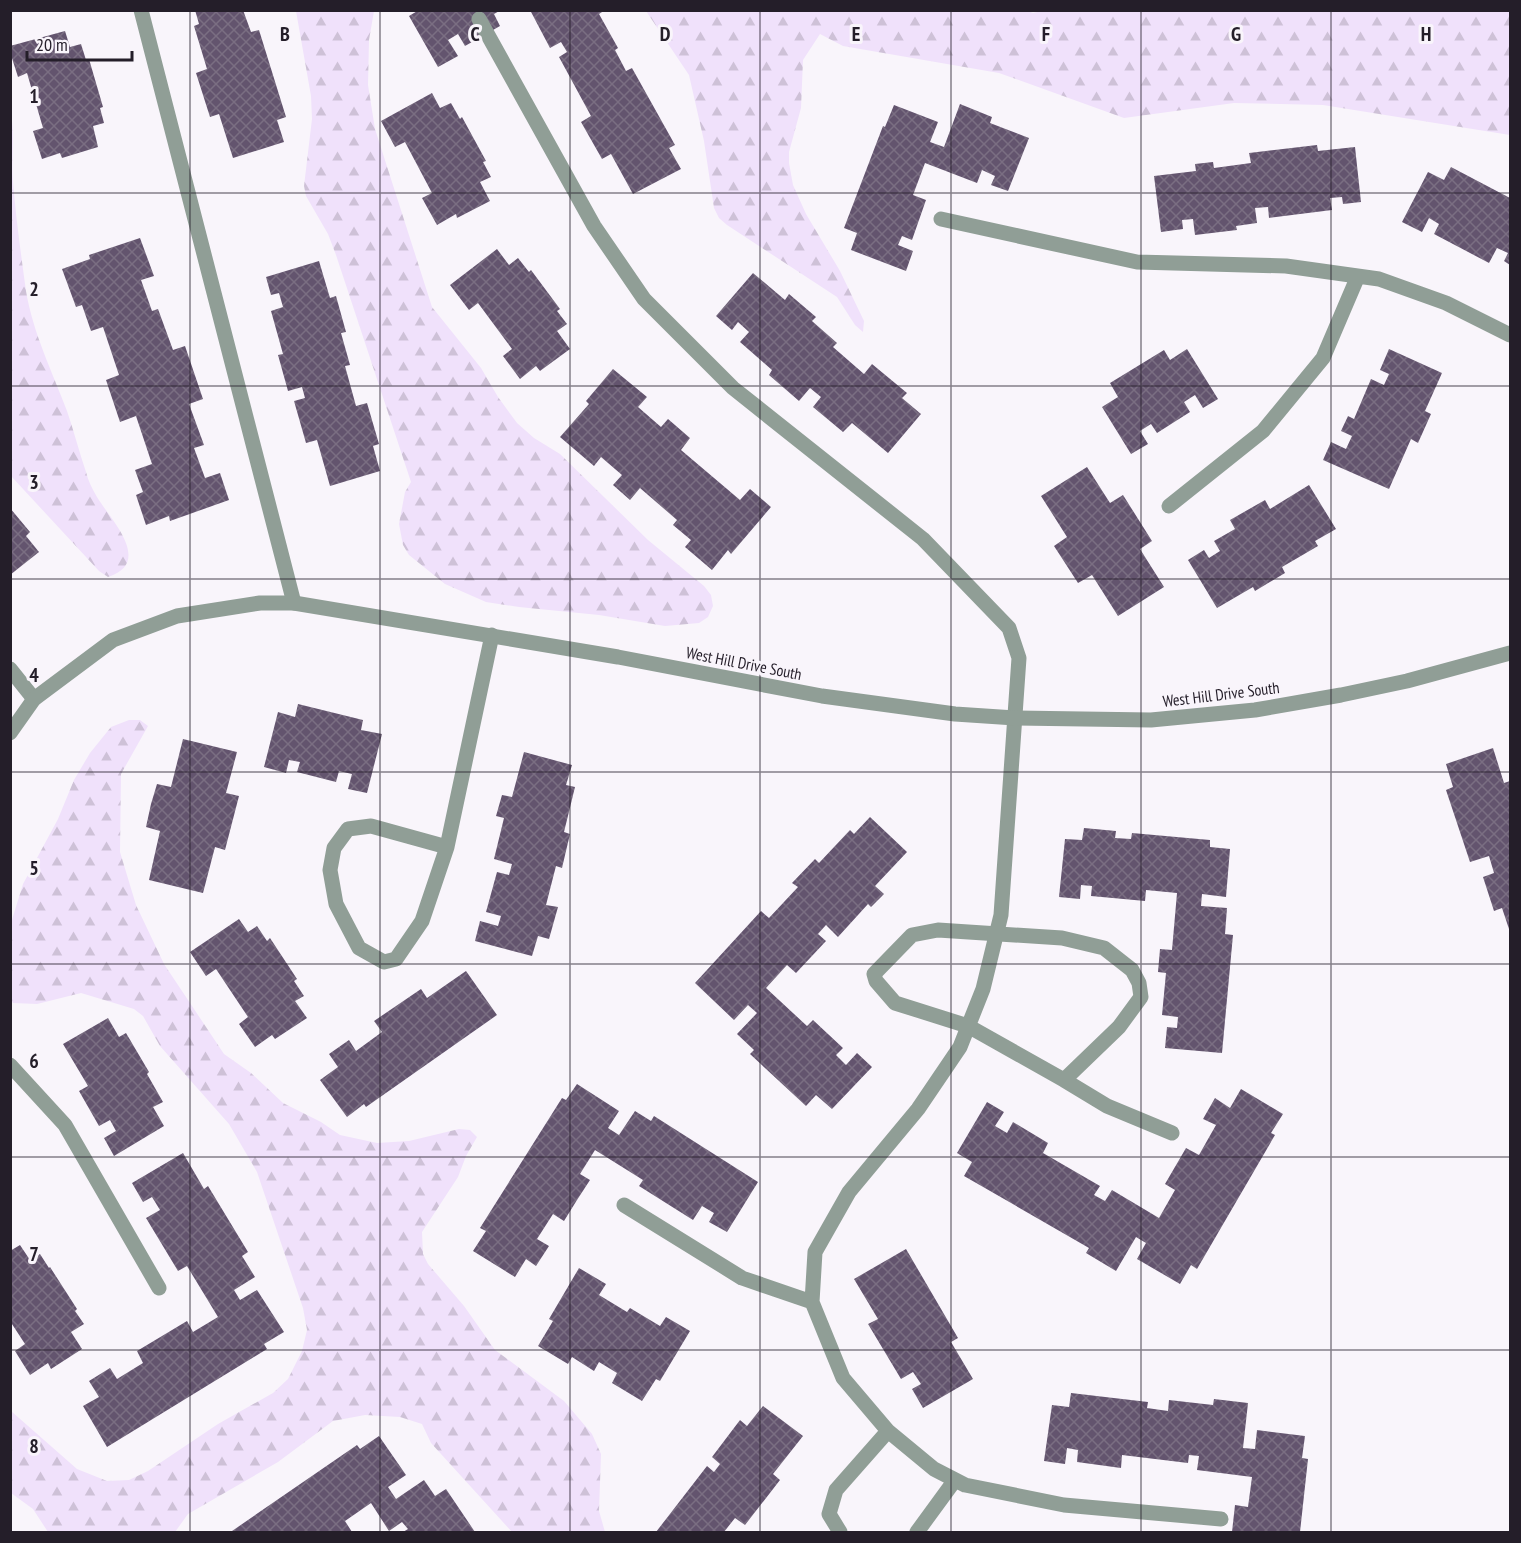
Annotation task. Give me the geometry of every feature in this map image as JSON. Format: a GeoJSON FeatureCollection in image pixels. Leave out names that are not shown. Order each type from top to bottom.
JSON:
{"type":"FeatureCollection","features":[{"type":"Feature","properties":{"kind":"street"},"geometry":{"type":"LineString","coordinates":[[141,10],[294,603]]}},
{"type":"Feature","properties":{"kind":"street"},"geometry":{"type":"LineString","coordinates":[[479,19],[594,226],[644,299],[733,388],[923,539],[1009,628],[1019,658],[1001,915],[983,989],[960,1047],[918,1109],[849,1192],[816,1252],[812,1302],[843,1378],[888,1431],[934,1469],[965,1485],[1064,1505],[1221,1519]]}},
{"type":"Feature","properties":{"kind":"street"},"geometry":{"type":"LineString","coordinates":[[941,219],[1137,262],[1286,266],[1379,279],[1446,303],[1510,335]]}},
{"type":"Feature","properties":{"kind":"street"},"geometry":{"type":"LineString","coordinates":[[1169,506],[1263,431],[1323,358],[1358,276]]}},
{"type":"Feature","properties":{"kind":"street","name":"West Hill Drive South"},"geometry":{"type":"LineString","coordinates":[[10,734],[34,699],[113,640],[177,616],[260,603],[294,603],[492,635],[822,696],[955,714],[1015,718],[1151,720],[1255,710],[1363,691],[1510,653]]}},
{"type":"Feature","properties":{"kind":"street"},"geometry":{"type":"LineString","coordinates":[[447,847],[371,826],[348,829],[334,848],[330,870],[336,904],[359,948],[384,962],[396,959],[422,921],[447,847],[492,635]]}},
{"type":"Feature","properties":{"kind":"street"},"geometry":{"type":"LineString","coordinates":[[10,669],[34,699]]}},
{"type":"Feature","properties":{"kind":"street"},"geometry":{"type":"LineString","coordinates":[[1064,1080],[1119,1026],[1141,997],[1139,983],[1132,970],[1104,948],[1062,938],[938,930],[912,935],[874,974],[876,981],[895,1003],[968,1026],[1107,1106],[1173,1133]]}},
{"type":"Feature","properties":{"kind":"street"},"geometry":{"type":"LineString","coordinates":[[10,1065],[65,1125],[159,1288]]}},
{"type":"Feature","properties":{"kind":"street"},"geometry":{"type":"LineString","coordinates":[[624,1205],[742,1278],[812,1302]]}},
{"type":"Feature","properties":{"kind":"street"},"geometry":{"type":"LineString","coordinates":[[840,1533],[830,1514],[836,1490],[888,1431]]}},
{"type":"Feature","properties":{"kind":"street"},"geometry":{"type":"LineString","coordinates":[[918,1533],[955,1480]]}},
{"type":"Feature","properties":{"kind":"green space"},"geometry":{"type":"Polygon","coordinates":[[[1046,10],[1510,11],[1510,135],[1323,105],[1234,103],[1124,118],[999,73],[843,46],[820,34],[803,60],[801,108],[789,152],[789,163],[793,185],[806,214],[840,271],[864,321],[863,332],[855,325],[837,297],[719,218],[714,208],[704,141],[689,75],[646,11],[1028,11],[1033,13],[1046,10]]]}},
{"type":"Feature","properties":{"kind":"green space"},"geometry":{"type":"Polygon","coordinates":[[[296,11],[374,11],[369,40],[368,85],[375,129],[432,307],[481,368],[517,423],[534,438],[560,454],[648,540],[704,586],[711,595],[713,606],[708,617],[699,623],[665,626],[599,615],[486,602],[445,584],[409,555],[403,545],[399,524],[405,492],[411,482],[336,255],[328,234],[306,196],[304,186],[312,119],[311,96],[296,11]]]}},
{"type":"Feature","properties":{"kind":"green space"},"geometry":{"type":"Polygon","coordinates":[[[11,114],[16,209],[26,291],[33,322],[67,411],[89,481],[125,540],[128,551],[128,561],[121,570],[108,577],[99,571],[11,476],[11,114]]]}},
{"type":"Feature","properties":{"kind":"green space"},"geometry":{"type":"Polygon","coordinates":[[[129,720],[140,720],[148,726],[121,774],[120,852],[136,905],[164,964],[224,1054],[251,1073],[283,1103],[321,1122],[340,1135],[377,1143],[409,1141],[459,1129],[470,1130],[477,1137],[458,1177],[422,1232],[423,1254],[428,1264],[464,1306],[495,1350],[564,1401],[592,1434],[601,1454],[599,1511],[605,1532],[512,1532],[431,1443],[422,1424],[400,1417],[365,1415],[333,1421],[278,1462],[188,1514],[175,1532],[48,1532],[33,1509],[11,1493],[11,1411],[77,1469],[107,1481],[129,1480],[148,1471],[218,1424],[273,1393],[288,1379],[302,1351],[307,1330],[303,1308],[257,1172],[229,1124],[160,1046],[143,1016],[134,1009],[81,993],[37,1004],[13,1003],[11,1000],[11,923],[23,884],[58,819],[74,780],[90,753],[111,727],[129,720]]]}},
{"type":"Feature","properties":{"kind":"building"},"geometry":{"type":"Polygon","coordinates":[[[195,10],[243,10],[251,32],[259,30],[286,117],[277,120],[284,142],[233,158],[219,114],[210,117],[196,73],[207,69],[194,26],[199,24],[195,10]]]}},
{"type":"Feature","properties":{"kind":"building"},"geometry":{"type":"Polygon","coordinates":[[[419,10],[501,10],[494,14],[500,26],[465,46],[458,34],[448,40],[458,56],[438,67],[409,16],[419,10]]]}},
{"type":"Feature","properties":{"kind":"building"},"geometry":{"type":"Polygon","coordinates":[[[530,10],[605,10],[599,14],[618,48],[615,50],[626,71],[632,68],[675,145],[669,148],[681,169],[633,194],[611,154],[602,159],[581,122],[591,116],[559,57],[567,52],[561,42],[550,48],[530,10]]]}},
{"type":"Feature","properties":{"kind":"building"},"geometry":{"type":"Polygon","coordinates":[[[65,31],[70,47],[81,44],[86,60],[89,59],[103,107],[100,108],[104,123],[93,126],[98,147],[62,158],[60,153],[42,159],[33,131],[43,128],[27,73],[18,77],[10,46],[65,31]]]}},
{"type":"Feature","properties":{"kind":"building"},"geometry":{"type":"Polygon","coordinates":[[[432,93],[440,108],[451,103],[460,119],[462,117],[486,161],[483,162],[491,177],[480,182],[490,201],[457,218],[456,214],[437,225],[422,198],[432,193],[405,142],[395,147],[381,121],[432,93]]]}},
{"type":"Feature","properties":{"kind":"building"},"geometry":{"type":"Polygon","coordinates":[[[960,104],[992,117],[990,123],[1029,138],[1008,191],[991,185],[995,176],[982,170],[977,183],[925,163],[913,195],[926,200],[912,240],[902,236],[898,245],[913,251],[906,271],[851,250],[857,233],[844,228],[883,126],[885,127],[894,105],[938,122],[930,142],[944,147],[960,104]]]}},
{"type":"Feature","properties":{"kind":"building"},"geometry":{"type":"Polygon","coordinates":[[[1317,145],[1318,151],[1355,147],[1361,202],[1343,204],[1342,197],[1330,198],[1332,210],[1269,218],[1268,207],[1255,208],[1257,223],[1236,226],[1237,230],[1195,235],[1193,219],[1182,220],[1183,229],[1161,232],[1154,176],[1196,171],[1195,164],[1213,162],[1214,168],[1251,163],[1249,153],[1317,145]]]}},
{"type":"Feature","properties":{"kind":"building"},"geometry":{"type":"Polygon","coordinates":[[[1451,167],[1510,198],[1510,265],[1504,261],[1508,253],[1497,248],[1489,263],[1434,234],[1439,224],[1429,218],[1422,232],[1402,222],[1428,172],[1444,180],[1451,167]]]}},
{"type":"Feature","properties":{"kind":"building"},"geometry":{"type":"Polygon","coordinates":[[[140,238],[154,276],[141,280],[152,311],[158,309],[173,350],[185,346],[203,399],[189,404],[204,445],[194,448],[205,478],[220,473],[229,500],[170,521],[169,516],[146,525],[136,495],[143,492],[135,470],[152,464],[136,416],[120,422],[106,380],[119,375],[103,327],[91,331],[82,305],[76,307],[62,269],[90,259],[89,255],[140,238]]]}},
{"type":"Feature","properties":{"kind":"building"},"geometry":{"type":"Polygon","coordinates":[[[497,249],[509,265],[518,258],[529,272],[531,270],[560,309],[557,311],[567,324],[557,331],[570,349],[540,371],[536,366],[520,379],[503,356],[512,349],[478,303],[469,310],[450,285],[497,249]]]}},
{"type":"Feature","properties":{"kind":"building"},"geometry":{"type":"Polygon","coordinates":[[[319,261],[330,298],[336,296],[346,332],[341,333],[350,365],[345,366],[356,406],[367,403],[379,444],[373,446],[380,471],[330,486],[317,440],[306,443],[294,401],[305,398],[302,387],[288,391],[278,355],[283,354],[271,311],[283,307],[279,293],[271,295],[266,277],[319,261]]]}},
{"type":"Feature","properties":{"kind":"building"},"geometry":{"type":"Polygon","coordinates":[[[753,273],[785,300],[789,294],[816,317],[812,321],[837,343],[833,347],[864,374],[872,364],[907,393],[902,398],[921,414],[888,453],[852,423],[843,432],[813,407],[821,397],[810,388],[799,401],[769,375],[772,370],[740,342],[749,332],[738,322],[732,330],[716,316],[753,273]]]}},
{"type":"Feature","properties":{"kind":"building"},"geometry":{"type":"Polygon","coordinates":[[[1187,349],[1218,399],[1203,408],[1195,395],[1184,402],[1190,412],[1157,433],[1151,424],[1140,431],[1148,444],[1131,454],[1102,407],[1118,397],[1110,383],[1164,350],[1170,360],[1187,349]]]}},
{"type":"Feature","properties":{"kind":"building"},"geometry":{"type":"Polygon","coordinates":[[[1389,349],[1442,373],[1425,411],[1431,414],[1418,443],[1411,439],[1389,489],[1323,460],[1331,442],[1346,449],[1352,436],[1341,431],[1348,416],[1354,419],[1371,379],[1384,385],[1389,374],[1380,370],[1389,349]]]}},
{"type":"Feature","properties":{"kind":"building"},"geometry":{"type":"Polygon","coordinates":[[[613,369],[647,397],[638,407],[661,427],[668,419],[690,438],[681,450],[740,500],[750,489],[771,507],[731,554],[728,550],[712,570],[685,547],[691,540],[673,525],[677,520],[640,488],[630,500],[613,485],[622,475],[601,457],[594,466],[560,437],[589,404],[586,401],[613,369]]]}},
{"type":"Feature","properties":{"kind":"building"},"geometry":{"type":"Polygon","coordinates":[[[1087,467],[1110,503],[1123,495],[1152,541],[1140,549],[1164,587],[1118,616],[1092,575],[1078,583],[1054,546],[1067,537],[1041,496],[1087,467]]]}},
{"type":"Feature","properties":{"kind":"building"},"geometry":{"type":"Polygon","coordinates":[[[1309,485],[1336,529],[1315,541],[1318,546],[1282,567],[1285,573],[1255,591],[1253,587],[1217,608],[1188,560],[1204,550],[1209,558],[1220,551],[1214,541],[1235,529],[1230,520],[1265,500],[1270,509],[1309,485]]]}},
{"type":"Feature","properties":{"kind":"building"},"geometry":{"type":"Polygon","coordinates":[[[10,508],[30,532],[26,536],[39,552],[10,575],[10,508]]]}},
{"type":"Feature","properties":{"kind":"building"},"geometry":{"type":"Polygon","coordinates":[[[298,704],[363,720],[361,730],[382,734],[367,793],[348,789],[352,774],[339,771],[336,782],[297,772],[300,762],[289,760],[286,773],[264,767],[278,712],[295,717],[298,704]]]}},
{"type":"Feature","properties":{"kind":"building"},"geometry":{"type":"Polygon","coordinates":[[[183,739],[237,752],[226,793],[239,796],[225,850],[215,847],[203,893],[149,880],[160,831],[146,827],[151,804],[157,784],[171,787],[183,739]]]}},
{"type":"Feature","properties":{"kind":"building"},"geometry":{"type":"Polygon","coordinates":[[[1493,748],[1504,783],[1510,781],[1510,932],[1502,908],[1494,911],[1483,877],[1494,873],[1489,856],[1470,862],[1446,790],[1453,787],[1446,764],[1493,748]]]}},
{"type":"Feature","properties":{"kind":"building"},"geometry":{"type":"Polygon","coordinates":[[[524,752],[572,765],[566,785],[575,787],[564,832],[570,834],[562,868],[556,866],[546,905],[558,907],[549,939],[538,936],[532,956],[475,941],[480,921],[498,926],[501,916],[486,912],[497,872],[509,875],[512,864],[494,859],[504,818],[496,816],[502,795],[512,797],[524,752]]]}},
{"type":"Feature","properties":{"kind":"building"},"geometry":{"type":"Polygon","coordinates":[[[870,817],[907,852],[875,886],[884,894],[871,907],[868,904],[838,937],[826,925],[818,934],[826,941],[796,973],[787,965],[766,988],[807,1026],[813,1020],[843,1048],[836,1055],[846,1065],[857,1053],[872,1067],[832,1109],[816,1095],[806,1106],[750,1054],[754,1050],[737,1034],[757,1013],[748,1005],[734,1020],[695,983],[761,911],[769,918],[798,887],[792,883],[815,859],[819,863],[850,830],[854,834],[870,817]]]}},
{"type":"Feature","properties":{"kind":"building"},"geometry":{"type":"Polygon","coordinates":[[[1084,828],[1116,831],[1115,838],[1131,839],[1132,833],[1210,840],[1210,847],[1230,849],[1226,897],[1202,894],[1201,906],[1227,908],[1225,934],[1233,935],[1222,1053],[1165,1048],[1167,1027],[1177,1028],[1178,1017],[1162,1015],[1166,973],[1158,972],[1160,949],[1172,950],[1177,893],[1146,890],[1145,901],[1091,896],[1092,886],[1081,885],[1080,899],[1059,897],[1065,839],[1082,840],[1084,828]]]}},
{"type":"Feature","properties":{"kind":"building"},"geometry":{"type":"Polygon","coordinates":[[[239,919],[248,932],[257,926],[267,941],[270,938],[297,979],[294,981],[304,996],[295,1001],[307,1018],[275,1039],[272,1035],[255,1047],[239,1024],[248,1017],[216,969],[206,976],[190,952],[239,919]]]}},
{"type":"Feature","properties":{"kind":"building"},"geometry":{"type":"Polygon","coordinates":[[[466,971],[497,1015],[366,1107],[364,1104],[347,1117],[320,1080],[338,1067],[329,1054],[349,1040],[356,1051],[382,1032],[374,1021],[421,989],[427,998],[466,971]]]}},
{"type":"Feature","properties":{"kind":"building"},"geometry":{"type":"Polygon","coordinates":[[[108,1018],[119,1037],[126,1033],[149,1072],[147,1074],[163,1102],[153,1107],[164,1126],[114,1156],[104,1138],[116,1131],[110,1120],[99,1126],[79,1091],[88,1086],[63,1044],[108,1018]]]}},
{"type":"Feature","properties":{"kind":"building"},"geometry":{"type":"Polygon","coordinates":[[[577,1084],[619,1111],[608,1128],[619,1135],[635,1111],[651,1121],[654,1116],[758,1182],[727,1232],[709,1222],[714,1213],[702,1206],[693,1220],[639,1186],[643,1180],[595,1150],[580,1174],[590,1180],[564,1221],[553,1214],[537,1239],[549,1246],[536,1266],[526,1259],[515,1277],[473,1251],[486,1231],[480,1228],[562,1098],[566,1100],[577,1084]]]}},
{"type":"Feature","properties":{"kind":"building"},"geometry":{"type":"Polygon","coordinates":[[[1241,1089],[1283,1114],[1271,1133],[1275,1135],[1197,1269],[1191,1265],[1180,1284],[1137,1259],[1146,1243],[1136,1237],[1116,1271],[1086,1253],[1089,1248],[964,1176],[972,1162],[957,1153],[987,1102],[1004,1112],[995,1126],[1007,1133],[1013,1122],[1048,1143],[1043,1153],[1100,1186],[1094,1195],[1105,1201],[1112,1190],[1159,1218],[1175,1190],[1165,1184],[1186,1148],[1199,1155],[1216,1125],[1203,1119],[1215,1098],[1230,1108],[1241,1089]]]}},
{"type":"Feature","properties":{"kind":"building"},"geometry":{"type":"Polygon","coordinates":[[[183,1153],[204,1189],[208,1186],[248,1252],[242,1256],[255,1277],[234,1290],[240,1300],[257,1290],[284,1332],[264,1344],[267,1349],[107,1447],[83,1406],[99,1397],[89,1381],[110,1368],[117,1379],[143,1363],[137,1351],[187,1321],[193,1332],[218,1317],[187,1266],[178,1271],[146,1218],[160,1210],[152,1197],[143,1202],[132,1183],[183,1153]]]}},
{"type":"Feature","properties":{"kind":"building"},"geometry":{"type":"Polygon","coordinates":[[[20,1245],[30,1260],[40,1254],[77,1309],[75,1311],[84,1324],[71,1332],[82,1349],[51,1369],[48,1363],[30,1375],[15,1351],[25,1344],[10,1321],[10,1251],[20,1245]]]}},
{"type":"Feature","properties":{"kind":"building"},"geometry":{"type":"Polygon","coordinates":[[[906,1249],[958,1338],[951,1342],[973,1379],[923,1408],[912,1389],[921,1384],[913,1372],[901,1379],[868,1324],[878,1319],[854,1279],[906,1249]]]}},
{"type":"Feature","properties":{"kind":"building"},"geometry":{"type":"Polygon","coordinates":[[[579,1268],[606,1284],[599,1295],[627,1312],[630,1308],[660,1326],[666,1317],[690,1331],[660,1381],[656,1379],[642,1401],[612,1383],[617,1373],[599,1362],[594,1371],[572,1357],[568,1364],[538,1346],[553,1321],[549,1319],[579,1268]]]}},
{"type":"Feature","properties":{"kind":"building"},"geometry":{"type":"Polygon","coordinates":[[[1071,1393],[1148,1402],[1147,1408],[1168,1411],[1169,1400],[1213,1405],[1214,1399],[1248,1403],[1243,1448],[1255,1449],[1257,1430],[1305,1436],[1302,1458],[1308,1459],[1300,1532],[1232,1532],[1235,1505],[1248,1507],[1252,1477],[1197,1470],[1199,1456],[1189,1455],[1188,1463],[1122,1455],[1121,1468],[1077,1462],[1078,1450],[1067,1448],[1065,1464],[1044,1461],[1052,1405],[1069,1407],[1071,1393]]]}},
{"type":"Feature","properties":{"kind":"building"},"geometry":{"type":"Polygon","coordinates":[[[763,1406],[803,1436],[773,1474],[780,1480],[745,1525],[735,1518],[724,1532],[656,1532],[707,1466],[714,1472],[720,1464],[712,1457],[740,1420],[747,1426],[763,1406]]]}},
{"type":"Feature","properties":{"kind":"building"},"geometry":{"type":"Polygon","coordinates":[[[379,1436],[406,1475],[388,1487],[396,1499],[424,1480],[435,1496],[446,1489],[475,1532],[403,1532],[408,1529],[402,1522],[389,1531],[371,1503],[345,1521],[352,1532],[232,1531],[357,1445],[360,1449],[379,1436]]]}}]}
